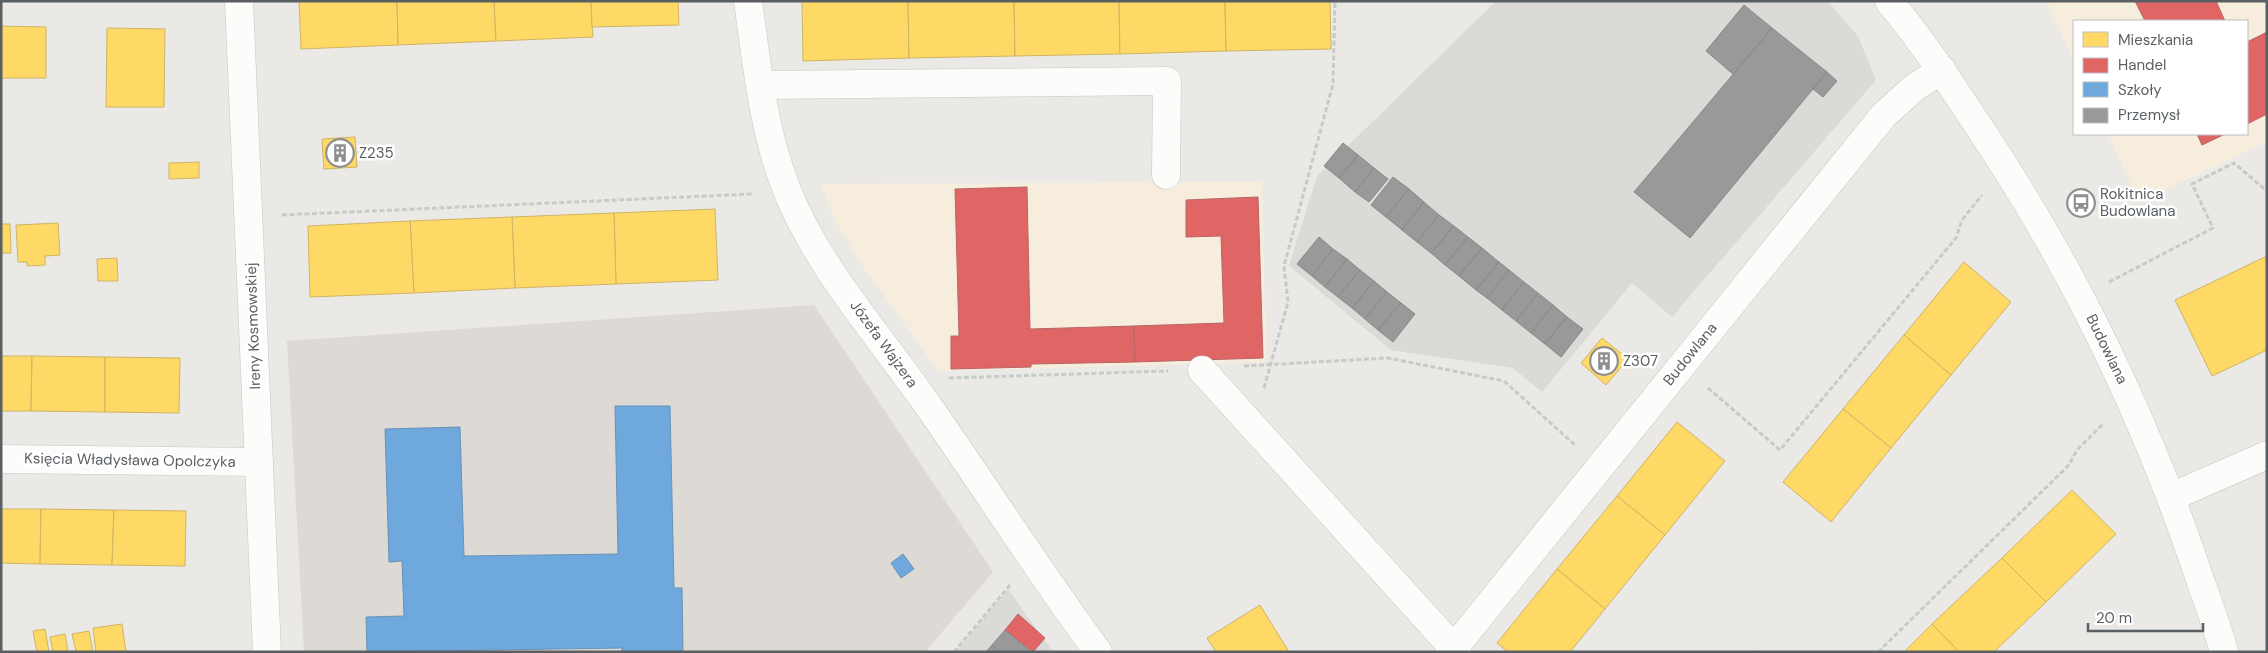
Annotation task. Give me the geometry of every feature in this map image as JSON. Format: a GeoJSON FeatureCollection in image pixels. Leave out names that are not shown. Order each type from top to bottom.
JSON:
{"type":"FeatureCollection","features":[{"type":"Feature","properties":{"kind":"street","name":"Ireny Kosmowskiej"},"geometry":{"type":"LineString","coordinates":[[239,1],[267,652]]}},
{"type":"Feature","properties":{"kind":"street","name":"Józefa Wajzera"},"geometry":{"type":"LineString","coordinates":[[748,1],[760,85],[771,141],[788,192],[806,230],[836,279],[919,393],[1098,652]]}},
{"type":"Feature","properties":{"kind":"street","name":"Budowlana"},"geometry":{"type":"LineString","coordinates":[[1899,5],[2004,164],[2058,254],[2101,334],[2129,393],[2172,497],[2224,652]]}},
{"type":"Feature","properties":{"kind":"street","name":"Budowlana"},"geometry":{"type":"LineString","coordinates":[[1456,650],[1681,364],[1883,116],[1915,87],[1942,70]]}},
{"type":"Feature","properties":{"kind":"street"},"geometry":{"type":"LineString","coordinates":[[760,85],[1167,81],[1166,175]]}},
{"type":"Feature","properties":{"kind":"street"},"geometry":{"type":"LineString","coordinates":[[1202,370],[1456,650]]}},
{"type":"Feature","properties":{"kind":"street"},"geometry":{"type":"LineString","coordinates":[[2172,497],[2267,455]]}},
{"type":"Feature","properties":{"kind":"street","name":"Księcia Władysława Opolczyka"},"geometry":{"type":"LineString","coordinates":[[1,459],[259,462]]}},
{"type":"Feature","properties":{"kind":"path"},"geometry":{"type":"LineString","coordinates":[[1254,429],[1288,302],[1284,266],[1333,84],[1335,1]]}},
{"type":"Feature","properties":{"kind":"path"},"geometry":{"type":"LineString","coordinates":[[2109,282],[2213,228],[2192,184],[2234,163],[2267,191]]}},
{"type":"Feature","properties":{"kind":"path"},"geometry":{"type":"LineString","coordinates":[[248,217],[788,192]]}},
{"type":"Feature","properties":{"kind":"path"},"geometry":{"type":"LineString","coordinates":[[1681,364],[1780,450],[1956,238],[1962,220],[1982,194]]}},
{"type":"Feature","properties":{"kind":"path"},"geometry":{"type":"LineString","coordinates":[[919,393],[936,378],[1202,370],[1270,364],[1388,358],[1504,381],[1600,467]]}},
{"type":"Feature","properties":{"kind":"path"},"geometry":{"type":"LineString","coordinates":[[1878,652],[2068,466],[2077,450],[2106,421]]}},
{"type":"Feature","properties":{"kind":"path"},"geometry":{"type":"LineString","coordinates":[[954,652],[1033,558]]}},
{"type":"Feature","properties":{"kind":"shaded area"},"geometry":{"type":"Polygon","coordinates":[[[1496,1],[1828,1],[1858,36],[1876,80],[1672,317],[1632,283],[1542,392],[1513,368],[1391,350],[1289,266],[1317,176],[1496,1]]]}},
{"type":"Feature","properties":{"kind":"shaded area"},"geometry":{"type":"Polygon","coordinates":[[[2046,1],[2267,1],[2267,142],[2139,202],[2108,135],[2248,135],[2248,20],[2073,20],[2073,60],[2046,1]]]}},
{"type":"Feature","properties":{"kind":"shaded area"},"geometry":{"type":"Polygon","coordinates":[[[1262,182],[1266,362],[938,371],[860,262],[837,223],[820,184],[1262,182]]]}},
{"type":"Feature","properties":{"kind":"shaded area"},"geometry":{"type":"Polygon","coordinates":[[[814,305],[993,572],[925,652],[304,652],[287,341],[814,305]]]}},
{"type":"Feature","properties":{"kind":"shaded area"},"geometry":{"type":"Polygon","coordinates":[[[1008,589],[1053,652],[956,652],[1008,589]]]}},
{"type":"Feature","properties":{"kind":"building: Mieszkania"},"geometry":{"type":"Polygon","coordinates":[[[299,1],[397,1],[398,45],[301,49],[299,1]]]}},
{"type":"Feature","properties":{"kind":"building: Mieszkania"},"geometry":{"type":"Polygon","coordinates":[[[397,1],[494,1],[496,41],[398,45],[397,1]]]}},
{"type":"Feature","properties":{"kind":"building: Mieszkania"},"geometry":{"type":"Polygon","coordinates":[[[494,1],[591,1],[593,37],[496,41],[494,1]]]}},
{"type":"Feature","properties":{"kind":"building: Mieszkania"},"geometry":{"type":"Polygon","coordinates":[[[591,1],[678,1],[679,25],[592,27],[591,1]]]}},
{"type":"Feature","properties":{"kind":"building: Mieszkania"},"geometry":{"type":"Polygon","coordinates":[[[802,1],[908,1],[909,58],[803,61],[802,1]]]}},
{"type":"Feature","properties":{"kind":"building: Mieszkania"},"geometry":{"type":"Polygon","coordinates":[[[908,1],[1014,1],[1015,56],[909,58],[908,1]]]}},
{"type":"Feature","properties":{"kind":"building: Mieszkania"},"geometry":{"type":"Polygon","coordinates":[[[1014,1],[1119,1],[1120,54],[1015,56],[1014,1]]]}},
{"type":"Feature","properties":{"kind":"building: Mieszkania"},"geometry":{"type":"Polygon","coordinates":[[[1119,1],[1225,1],[1226,51],[1120,54],[1119,1]]]}},
{"type":"Feature","properties":{"kind":"building: Mieszkania"},"geometry":{"type":"Polygon","coordinates":[[[1225,1],[1330,1],[1331,49],[1226,51],[1225,1]]]}},
{"type":"Feature","properties":{"kind":"building: Mieszkania"},"geometry":{"type":"Polygon","coordinates":[[[1,26],[46,27],[46,78],[1,78],[1,26]]]}},
{"type":"Feature","properties":{"kind":"building: Mieszkania"},"geometry":{"type":"Polygon","coordinates":[[[107,28],[165,29],[164,107],[106,107],[107,28]]]}},
{"type":"Feature","properties":{"kind":"building: Mieszkania","name":"Z235"},"geometry":{"type":"Polygon","coordinates":[[[355,137],[357,167],[324,169],[322,139],[355,137]]]}},
{"type":"Feature","properties":{"kind":"building: Mieszkania"},"geometry":{"type":"Polygon","coordinates":[[[199,162],[199,178],[169,179],[169,163],[199,162]]]}},
{"type":"Feature","properties":{"kind":"building: Mieszkania"},"geometry":{"type":"Polygon","coordinates":[[[715,209],[718,280],[616,284],[614,213],[715,209]]]}},
{"type":"Feature","properties":{"kind":"building: Mieszkania"},"geometry":{"type":"Polygon","coordinates":[[[614,213],[616,284],[515,288],[512,217],[614,213]]]}},
{"type":"Feature","properties":{"kind":"building: Mieszkania"},"geometry":{"type":"Polygon","coordinates":[[[512,217],[515,288],[414,293],[410,221],[512,217]]]}},
{"type":"Feature","properties":{"kind":"building: Mieszkania"},"geometry":{"type":"Polygon","coordinates":[[[410,221],[414,293],[310,297],[308,226],[410,221]]]}},
{"type":"Feature","properties":{"kind":"building: Mieszkania"},"geometry":{"type":"Polygon","coordinates":[[[58,223],[60,255],[45,256],[45,265],[27,266],[27,262],[18,262],[16,225],[58,223]]]}},
{"type":"Feature","properties":{"kind":"building: Mieszkania"},"geometry":{"type":"Polygon","coordinates":[[[1,224],[10,224],[11,253],[1,253],[1,224]]]}},
{"type":"Feature","properties":{"kind":"building: Mieszkania"},"geometry":{"type":"Polygon","coordinates":[[[2267,256],[2267,350],[2212,376],[2175,300],[2267,256]]]}},
{"type":"Feature","properties":{"kind":"building: Mieszkania"},"geometry":{"type":"Polygon","coordinates":[[[117,258],[118,281],[98,281],[97,259],[117,258]]]}},
{"type":"Feature","properties":{"kind":"building: Mieszkania"},"geometry":{"type":"Polygon","coordinates":[[[1964,262],[2011,302],[1951,375],[1904,335],[1964,262]]]}},
{"type":"Feature","properties":{"kind":"building: Mieszkania"},"geometry":{"type":"Polygon","coordinates":[[[1904,335],[1951,375],[1891,448],[1843,409],[1904,335]]]}},
{"type":"Feature","properties":{"kind":"building: Mieszkania","name":"Z307"},"geometry":{"type":"Polygon","coordinates":[[[1602,338],[1628,359],[1606,385],[1581,363],[1602,338]]]}},
{"type":"Feature","properties":{"kind":"building: Mieszkania"},"geometry":{"type":"Polygon","coordinates":[[[1,356],[32,356],[31,411],[1,411],[1,356]]]}},
{"type":"Feature","properties":{"kind":"building: Mieszkania"},"geometry":{"type":"Polygon","coordinates":[[[32,356],[105,357],[105,412],[31,411],[32,356]]]}},
{"type":"Feature","properties":{"kind":"building: Mieszkania"},"geometry":{"type":"Polygon","coordinates":[[[105,357],[180,358],[179,413],[105,412],[105,357]]]}},
{"type":"Feature","properties":{"kind":"building: Mieszkania"},"geometry":{"type":"Polygon","coordinates":[[[1843,409],[1891,448],[1831,522],[1783,482],[1843,409]]]}},
{"type":"Feature","properties":{"kind":"building: Mieszkania"},"geometry":{"type":"Polygon","coordinates":[[[1677,422],[1725,461],[1665,535],[1617,496],[1677,422]]]}},
{"type":"Feature","properties":{"kind":"building: Mieszkania"},"geometry":{"type":"Polygon","coordinates":[[[2072,490],[2116,534],[2046,602],[2002,558],[2072,490]]]}},
{"type":"Feature","properties":{"kind":"building: Mieszkania"},"geometry":{"type":"Polygon","coordinates":[[[1617,496],[1665,535],[1605,609],[1557,569],[1617,496]]]}},
{"type":"Feature","properties":{"kind":"building: Mieszkania"},"geometry":{"type":"Polygon","coordinates":[[[1,509],[41,509],[40,564],[1,563],[1,509]]]}},
{"type":"Feature","properties":{"kind":"building: Mieszkania"},"geometry":{"type":"Polygon","coordinates":[[[41,509],[114,510],[112,565],[40,564],[41,509]]]}},
{"type":"Feature","properties":{"kind":"building: Mieszkania"},"geometry":{"type":"Polygon","coordinates":[[[114,510],[186,511],[185,566],[112,565],[114,510]]]}},
{"type":"Feature","properties":{"kind":"building: Mieszkania"},"geometry":{"type":"Polygon","coordinates":[[[2002,558],[2046,602],[1994,652],[1959,652],[1932,624],[2002,558]]]}},
{"type":"Feature","properties":{"kind":"building: Mieszkania"},"geometry":{"type":"Polygon","coordinates":[[[1557,569],[1605,609],[1570,652],[1508,652],[1497,643],[1557,569]]]}},
{"type":"Feature","properties":{"kind":"building: Mieszkania"},"geometry":{"type":"Polygon","coordinates":[[[1260,605],[1289,652],[1216,652],[1207,638],[1260,605]]]}},
{"type":"Feature","properties":{"kind":"building: Mieszkania"},"geometry":{"type":"Polygon","coordinates":[[[122,624],[126,652],[96,652],[93,628],[122,624]]]}},
{"type":"Feature","properties":{"kind":"building: Mieszkania"},"geometry":{"type":"Polygon","coordinates":[[[1932,624],[1959,652],[1904,652],[1932,624]]]}},
{"type":"Feature","properties":{"kind":"building: Mieszkania"},"geometry":{"type":"Polygon","coordinates":[[[45,629],[49,652],[37,652],[33,631],[45,629]]]}},
{"type":"Feature","properties":{"kind":"building: Mieszkania"},"geometry":{"type":"Polygon","coordinates":[[[89,631],[93,652],[76,652],[72,634],[89,631]]]}},
{"type":"Feature","properties":{"kind":"building: Mieszkania"},"geometry":{"type":"Polygon","coordinates":[[[65,634],[68,652],[53,652],[50,637],[65,634]]]}},
{"type":"Feature","properties":{"kind":"building: Handel"},"geometry":{"type":"Polygon","coordinates":[[[2135,1],[2216,1],[2225,20],[2144,20],[2135,1]]]}},
{"type":"Feature","properties":{"kind":"building: Handel"},"geometry":{"type":"Polygon","coordinates":[[[2267,32],[2267,114],[2248,124],[2248,42],[2267,32]]]}},
{"type":"Feature","properties":{"kind":"building: Handel"},"geometry":{"type":"Polygon","coordinates":[[[2197,135],[2223,135],[2202,145],[2197,135]]]}},
{"type":"Feature","properties":{"kind":"building: Handel"},"geometry":{"type":"Polygon","coordinates":[[[1027,187],[1030,329],[1134,326],[1135,362],[1031,364],[1031,367],[951,369],[951,336],[959,336],[955,189],[1027,187]]]}},
{"type":"Feature","properties":{"kind":"building: Handel"},"geometry":{"type":"Polygon","coordinates":[[[1258,197],[1263,358],[1135,362],[1134,326],[1224,323],[1221,236],[1186,237],[1186,200],[1258,197]]]}},
{"type":"Feature","properties":{"kind":"building: Handel"},"geometry":{"type":"Polygon","coordinates":[[[1018,614],[1045,638],[1033,652],[1005,630],[1018,614]]]}},
{"type":"Feature","properties":{"kind":"building: Szkoły"},"geometry":{"type":"Polygon","coordinates":[[[615,406],[670,406],[674,588],[682,588],[683,652],[622,652],[622,648],[367,652],[366,617],[404,616],[402,561],[389,562],[385,429],[460,427],[464,556],[618,554],[615,406]]]}},
{"type":"Feature","properties":{"kind":"building: Szkoły"},"geometry":{"type":"Polygon","coordinates":[[[903,554],[914,569],[901,578],[891,563],[903,554]]]}},
{"type":"Feature","properties":{"kind":"building: Przemysł"},"geometry":{"type":"Polygon","coordinates":[[[1744,5],[1772,28],[1734,75],[1706,51],[1744,5]]]}},
{"type":"Feature","properties":{"kind":"building: Przemysł"},"geometry":{"type":"Polygon","coordinates":[[[1772,28],[1827,72],[1690,238],[1634,192],[1772,28]]]}},
{"type":"Feature","properties":{"kind":"building: Przemysł"},"geometry":{"type":"Polygon","coordinates":[[[1827,72],[1837,81],[1823,97],[1813,89],[1827,72]]]}},
{"type":"Feature","properties":{"kind":"building: Przemysł"},"geometry":{"type":"Polygon","coordinates":[[[1343,143],[1358,155],[1339,178],[1324,166],[1343,143]]]}},
{"type":"Feature","properties":{"kind":"building: Przemysł"},"geometry":{"type":"Polygon","coordinates":[[[1358,155],[1374,168],[1355,192],[1339,178],[1358,155]]]}},
{"type":"Feature","properties":{"kind":"building: Przemysł"},"geometry":{"type":"Polygon","coordinates":[[[1374,168],[1388,179],[1369,202],[1355,192],[1374,168]]]}},
{"type":"Feature","properties":{"kind":"building: Przemysł"},"geometry":{"type":"Polygon","coordinates":[[[1393,177],[1409,189],[1386,217],[1371,205],[1393,177]]]}},
{"type":"Feature","properties":{"kind":"building: Przemysł"},"geometry":{"type":"Polygon","coordinates":[[[1409,189],[1424,202],[1402,230],[1386,217],[1409,189]]]}},
{"type":"Feature","properties":{"kind":"building: Przemysł"},"geometry":{"type":"Polygon","coordinates":[[[1424,202],[1439,215],[1417,242],[1402,230],[1424,202]]]}},
{"type":"Feature","properties":{"kind":"building: Przemysł"},"geometry":{"type":"Polygon","coordinates":[[[1439,215],[1454,226],[1431,253],[1417,242],[1439,215]]]}},
{"type":"Feature","properties":{"kind":"building: Przemysł"},"geometry":{"type":"Polygon","coordinates":[[[1454,226],[1468,237],[1445,265],[1431,253],[1454,226]]]}},
{"type":"Feature","properties":{"kind":"building: Przemysł"},"geometry":{"type":"Polygon","coordinates":[[[1319,237],[1333,249],[1312,276],[1297,264],[1319,237]]]}},
{"type":"Feature","properties":{"kind":"building: Przemysł"},"geometry":{"type":"Polygon","coordinates":[[[1468,237],[1482,248],[1459,276],[1445,265],[1468,237]]]}},
{"type":"Feature","properties":{"kind":"building: Przemysł"},"geometry":{"type":"Polygon","coordinates":[[[1482,248],[1499,262],[1476,290],[1459,276],[1482,248]]]}},
{"type":"Feature","properties":{"kind":"building: Przemysł"},"geometry":{"type":"Polygon","coordinates":[[[1333,249],[1347,259],[1325,287],[1312,276],[1333,249]]]}},
{"type":"Feature","properties":{"kind":"building: Przemysł"},"geometry":{"type":"Polygon","coordinates":[[[1347,259],[1360,270],[1338,297],[1325,287],[1347,259]]]}},
{"type":"Feature","properties":{"kind":"building: Przemysł"},"geometry":{"type":"Polygon","coordinates":[[[1499,262],[1509,270],[1487,298],[1476,290],[1499,262]]]}},
{"type":"Feature","properties":{"kind":"building: Przemysł"},"geometry":{"type":"Polygon","coordinates":[[[1360,270],[1374,281],[1352,308],[1338,297],[1360,270]]]}},
{"type":"Feature","properties":{"kind":"building: Przemysł"},"geometry":{"type":"Polygon","coordinates":[[[1509,270],[1524,282],[1502,310],[1487,298],[1509,270]]]}},
{"type":"Feature","properties":{"kind":"building: Przemysł"},"geometry":{"type":"Polygon","coordinates":[[[1374,281],[1387,292],[1365,319],[1352,308],[1374,281]]]}},
{"type":"Feature","properties":{"kind":"building: Przemysł"},"geometry":{"type":"Polygon","coordinates":[[[1524,282],[1538,293],[1516,321],[1502,310],[1524,282]]]}},
{"type":"Feature","properties":{"kind":"building: Przemysł"},"geometry":{"type":"Polygon","coordinates":[[[1387,292],[1401,303],[1378,330],[1365,319],[1387,292]]]}},
{"type":"Feature","properties":{"kind":"building: Przemysł"},"geometry":{"type":"Polygon","coordinates":[[[1538,293],[1553,305],[1531,333],[1516,321],[1538,293]]]}},
{"type":"Feature","properties":{"kind":"building: Przemysł"},"geometry":{"type":"Polygon","coordinates":[[[1401,303],[1415,314],[1393,342],[1378,330],[1401,303]]]}},
{"type":"Feature","properties":{"kind":"building: Przemysł"},"geometry":{"type":"Polygon","coordinates":[[[1553,305],[1567,317],[1545,344],[1531,333],[1553,305]]]}},
{"type":"Feature","properties":{"kind":"building: Przemysł"},"geometry":{"type":"Polygon","coordinates":[[[1567,317],[1583,329],[1561,357],[1545,344],[1567,317]]]}},
{"type":"Feature","properties":{"kind":"building: Przemysł"},"geometry":{"type":"Polygon","coordinates":[[[1005,630],[1031,652],[1000,652],[992,645],[1005,630]]]}},
{"type":"Feature","properties":{"kind":"building: Przemysł"},"geometry":{"type":"Polygon","coordinates":[[[992,645],[1000,652],[986,652],[992,645]]]}},
{"type":"Feature","properties":{"kind":"place","name":"Z235"},"geometry":{"type":"Point","coordinates":[340,153]}},
{"type":"Feature","properties":{"kind":"place","name":"Rokitnica Budowlana"},"geometry":{"type":"Point","coordinates":[2081,203]}},
{"type":"Feature","properties":{"kind":"place","name":"Z307"},"geometry":{"type":"Point","coordinates":[1604,361]}}]}
